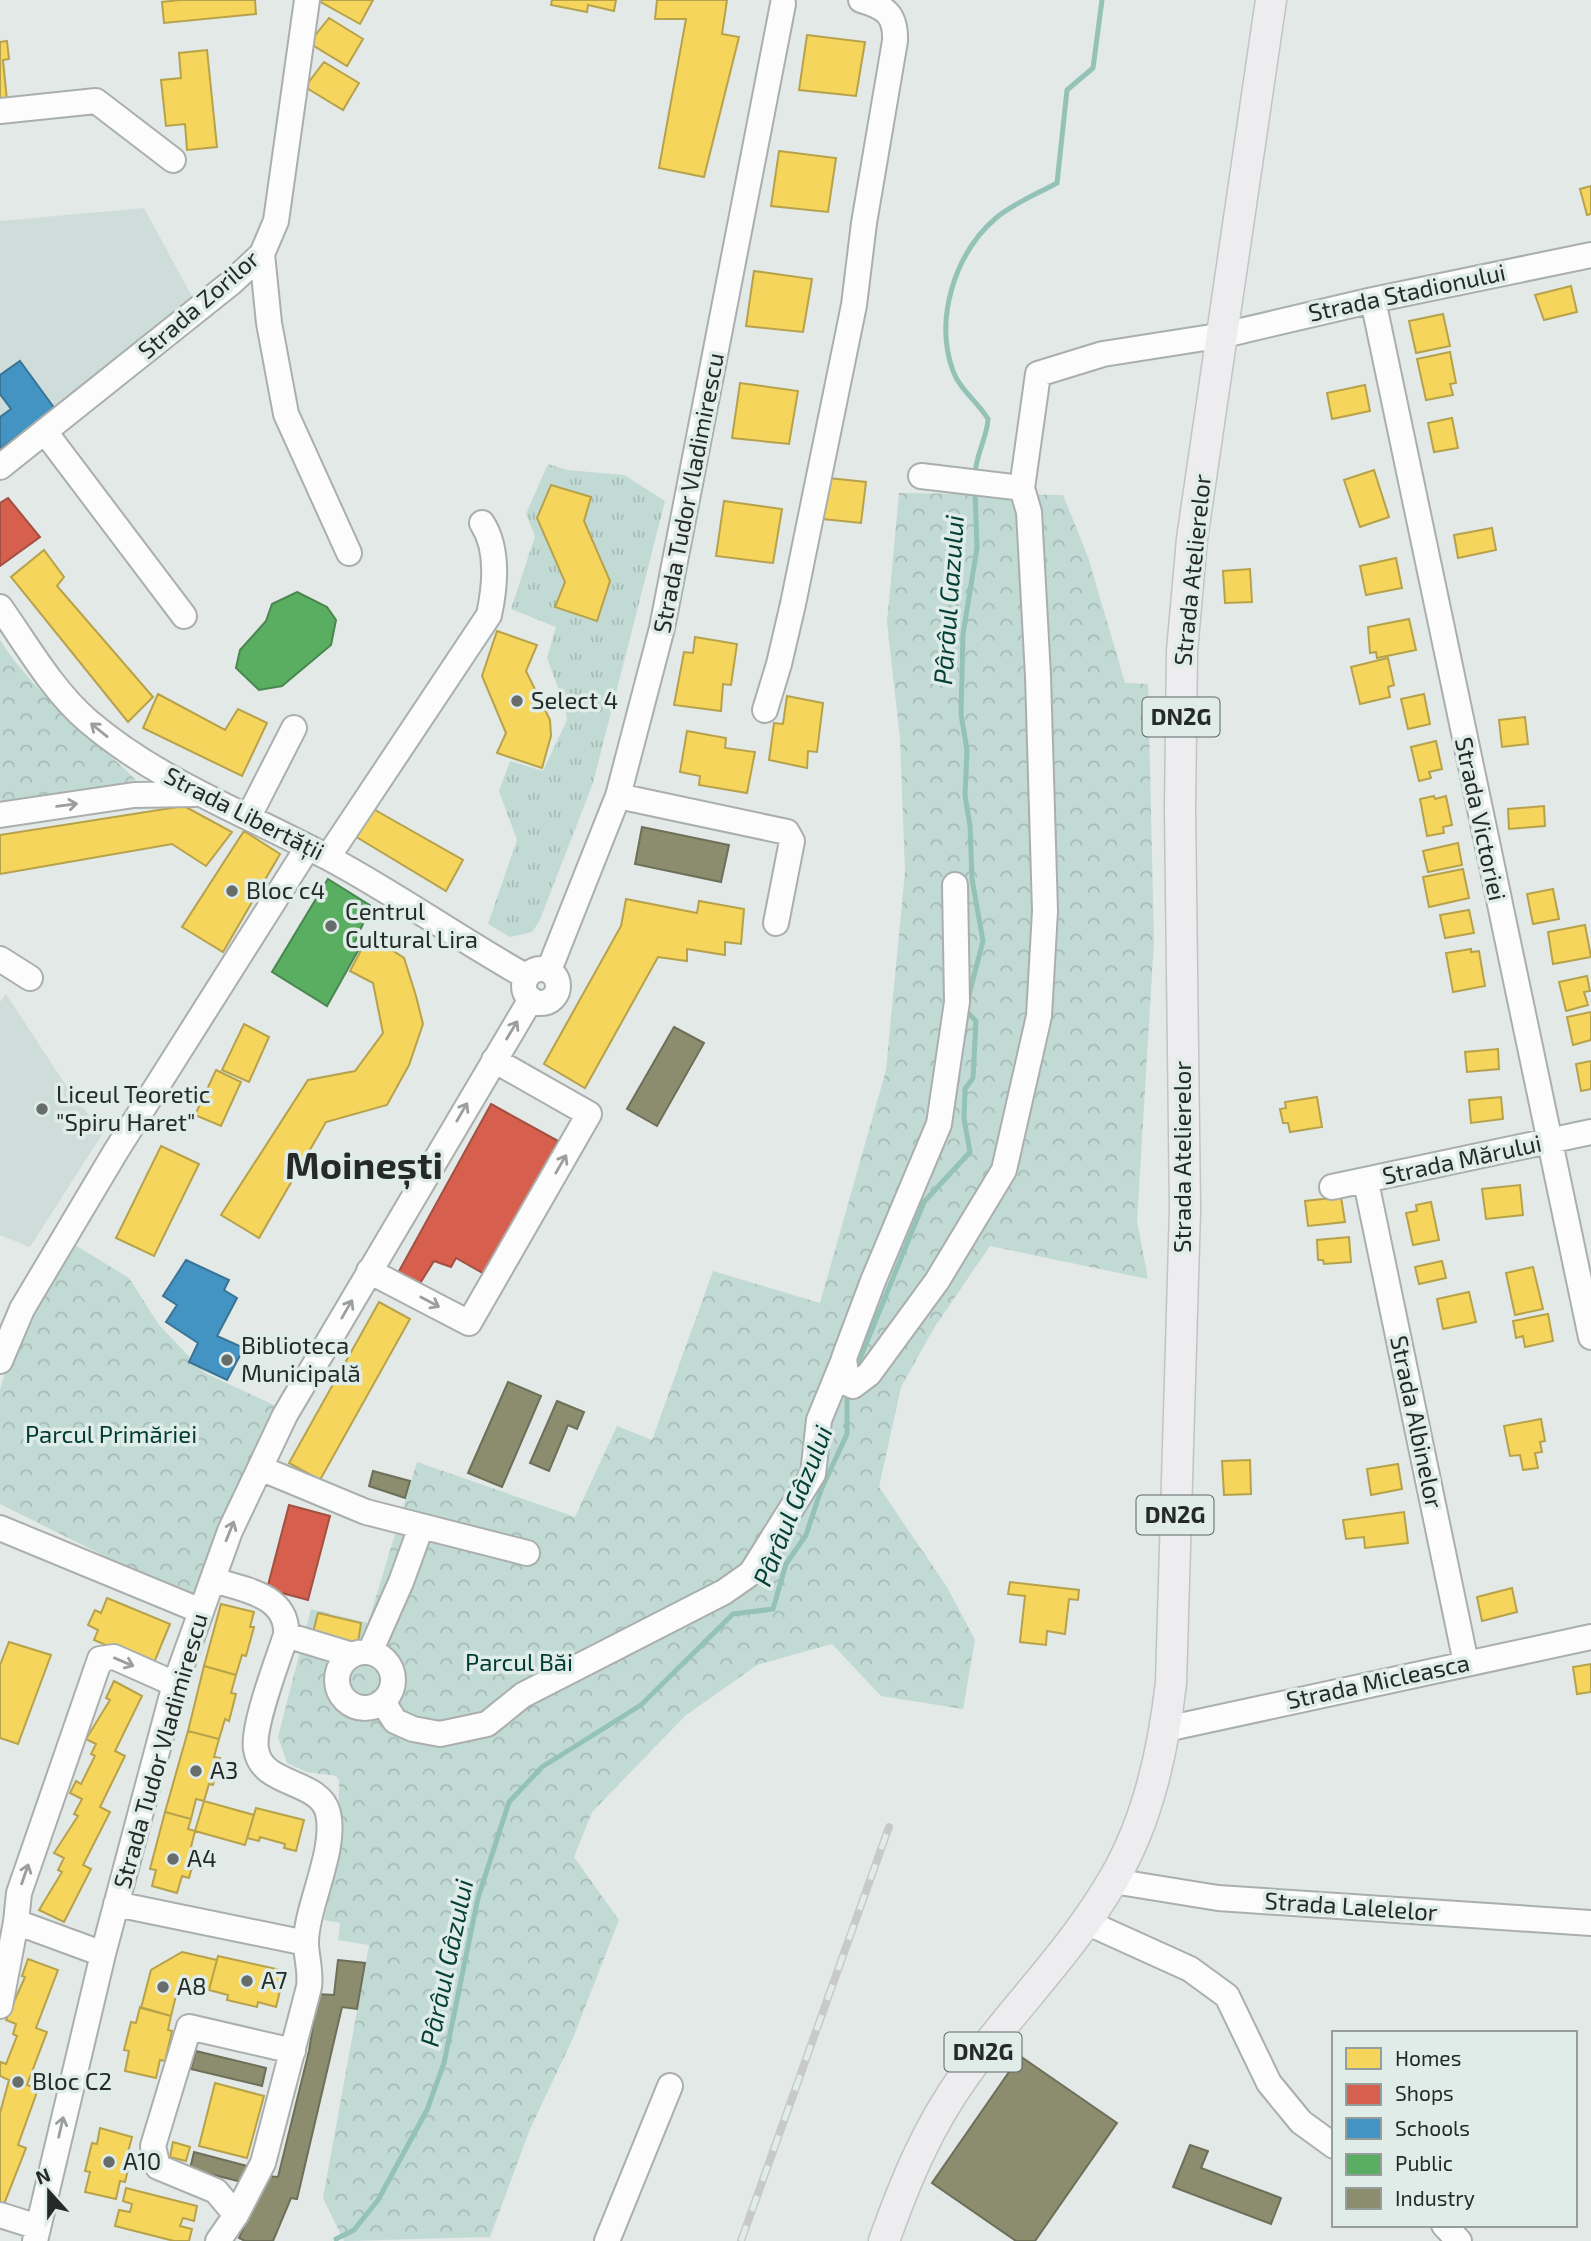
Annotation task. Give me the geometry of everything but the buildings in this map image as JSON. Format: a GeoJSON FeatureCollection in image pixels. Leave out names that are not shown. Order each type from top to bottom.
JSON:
{"type":"FeatureCollection","features":[{"type":"Feature","properties":{"kind":"main road","name":"Strada Atelierelor"},"geometry":{"type":"LineString","coordinates":[[884,2241],[917,2154],[965,2075],[1113,1881],[1144,1807],[1166,1729],[1171,1683],[1185,1210],[1180,809],[1182,650],[1192,539],[1271,0]]}},
{"type":"Feature","properties":{"kind":"street","name":"Strada Zorilor"},"geometry":{"type":"LineString","coordinates":[[0,467],[232,282],[262,254],[271,237],[280,202],[307,0]]}},
{"type":"Feature","properties":{"kind":"street","name":"Strada Tudor Vladimirescu"},"geometry":{"type":"LineString","coordinates":[[37,2234],[103,1954],[175,1684],[230,1531],[285,1415],[494,1060],[535,982],[618,796],[662,628],[782,1]]}},
{"type":"Feature","properties":{"kind":"street"},"geometry":{"type":"LineString","coordinates":[[765,710],[790,616],[854,305],[864,223],[895,41],[896,27],[891,14],[874,2]]}},
{"type":"Feature","properties":{"kind":"street"},"geometry":{"type":"LineString","coordinates":[[0,111],[96,101],[173,160]]}},
{"type":"Feature","properties":{"kind":"street"},"geometry":{"type":"LineString","coordinates":[[262,254],[269,323],[286,414],[349,553]]}},
{"type":"Feature","properties":{"kind":"street","name":"Strada Stadionului"},"geometry":{"type":"LineString","coordinates":[[1022,488],[1038,374],[1103,354],[1224,335],[1373,300],[1591,255]]}},
{"type":"Feature","properties":{"kind":"street","name":"Strada Victoriei"},"geometry":{"type":"LineString","coordinates":[[1373,300],[1591,1337]]}},
{"type":"Feature","properties":{"kind":"street"},"geometry":{"type":"LineString","coordinates":[[45,432],[184,616]]}},
{"type":"Feature","properties":{"kind":"street"},"geometry":{"type":"LineString","coordinates":[[844,1358],[850,1385],[869,1374],[937,1281],[1004,1170],[1039,1016],[1045,911],[1038,676],[1029,512],[1022,488],[921,476]]}},
{"type":"Feature","properties":{"kind":"street"},"geometry":{"type":"LineString","coordinates":[[0,1361],[22,1309],[109,1163],[318,852],[489,615],[496,582],[487,530],[482,523]]}},
{"type":"Feature","properties":{"kind":"street","name":"Strada Libertății"},"geometry":{"type":"LineString","coordinates":[[0,607],[85,718],[137,758],[197,794],[249,816],[318,852],[535,982]]}},
{"type":"Feature","properties":{"kind":"street"},"geometry":{"type":"LineString","coordinates":[[249,816],[294,728]]}},
{"type":"Feature","properties":{"kind":"street"},"geometry":{"type":"LineString","coordinates":[[134,795],[142,784],[137,758]]}},
{"type":"Feature","properties":{"kind":"street"},"geometry":{"type":"LineString","coordinates":[[0,815],[134,795],[197,794]]}},
{"type":"Feature","properties":{"kind":"street"},"geometry":{"type":"LineString","coordinates":[[618,796],[787,832],[792,841],[776,923]]}},
{"type":"Feature","properties":{"kind":"street"},"geometry":{"type":"LineString","coordinates":[[383,1702],[396,1721],[413,1729],[440,1734],[487,1724],[523,1695],[724,1592],[751,1573],[813,1474],[819,1420],[939,1124],[957,1002],[955,884]]}},
{"type":"Feature","properties":{"kind":"street"},"geometry":{"type":"LineString","coordinates":[[0,959],[30,978]]}},
{"type":"Feature","properties":{"kind":"street"},"geometry":{"type":"LineString","coordinates":[[369,1271],[469,1323],[589,1114],[494,1060]]}},
{"type":"Feature","properties":{"kind":"street","name":"Strada Mărului"},"geometry":{"type":"LineString","coordinates":[[1332,1187],[1366,1182],[1591,1132]]}},
{"type":"Feature","properties":{"kind":"street","name":"Strada Albinelor"},"geometry":{"type":"LineString","coordinates":[[1366,1182],[1466,1663]]}},
{"type":"Feature","properties":{"kind":"street"},"geometry":{"type":"LineString","coordinates":[[260,1468],[333,1500],[421,1527],[527,1553]]}},
{"type":"Feature","properties":{"kind":"street"},"geometry":{"type":"LineString","coordinates":[[286,1635],[361,1654],[386,1661],[391,1669],[393,1687],[383,1702],[366,1709],[348,1703],[342,1696],[337,1678],[340,1669],[361,1654],[401,1582],[421,1527]]}},
{"type":"Feature","properties":{"kind":"street"},"geometry":{"type":"LineString","coordinates":[[0,1528],[201,1611]]}},
{"type":"Feature","properties":{"kind":"street"},"geometry":{"type":"LineString","coordinates":[[213,1580],[269,1599],[285,1620],[286,1635],[255,1746],[257,1755],[271,1773],[316,1796],[324,1804],[328,1814],[322,1870],[306,1943],[310,1979],[293,2051],[263,2163],[227,2233]]}},
{"type":"Feature","properties":{"kind":"street","name":"Strada Micleasca"},"geometry":{"type":"LineString","coordinates":[[1166,1729],[1591,1637]]}},
{"type":"Feature","properties":{"kind":"street"},"geometry":{"type":"LineString","coordinates":[[0,2006],[4,1965],[16,1922],[19,1893],[100,1659],[114,1657],[175,1684]]}},
{"type":"Feature","properties":{"kind":"street","name":"Strada Lalelelor"},"geometry":{"type":"LineString","coordinates":[[1113,1881],[1218,1898],[1591,1923]]}},
{"type":"Feature","properties":{"kind":"street"},"geometry":{"type":"LineString","coordinates":[[116,1904],[306,1943]]}},
{"type":"Feature","properties":{"kind":"street"},"geometry":{"type":"LineString","coordinates":[[16,1922],[103,1954]]}},
{"type":"Feature","properties":{"kind":"street"},"geometry":{"type":"LineString","coordinates":[[1084,1922],[1190,1969],[1227,1996],[1269,2083],[1301,2122],[1332,2145]]}},
{"type":"Feature","properties":{"kind":"street"},"geometry":{"type":"LineString","coordinates":[[227,2233],[216,2191],[158,2167],[153,2146],[189,2027],[293,2051]]}},
{"type":"Feature","properties":{"kind":"street"},"geometry":{"type":"LineString","coordinates":[[607,2241],[670,2086]]}},
{"type":"Feature","properties":{"kind":"street"},"geometry":{"type":"LineString","coordinates":[[0,2215],[37,2234]]}},
{"type":"Feature","properties":{"kind":"street"},"geometry":{"type":"LineString","coordinates":[[1446,2227],[1459,2241]]}},
{"type":"Feature","properties":{"kind":"shaded area"},"geometry":{"type":"Polygon","coordinates":[[[144,208],[196,304],[0,457],[0,221],[144,208]]]}},
{"type":"Feature","properties":{"kind":"shaded area","name":"Liceul Teoretic \"Spiru Haret\""},"geometry":{"type":"Polygon","coordinates":[[[6,994],[65,1084],[103,1133],[30,1247],[0,1235],[0,1002],[6,994]]]}},
{"type":"Feature","properties":{"kind":"green space"},"geometry":{"type":"Polygon","coordinates":[[[548,464],[567,470],[624,475],[665,501],[593,783],[539,922],[532,932],[510,937],[488,924],[517,840],[499,791],[510,761],[543,771],[567,720],[565,706],[547,658],[556,627],[511,609],[535,536],[526,514],[548,464]]]}},
{"type":"Feature","properties":{"kind":"green space","name":"Parcul Băi"},"geometry":{"type":"Polygon","coordinates":[[[899,493],[1063,495],[1088,557],[1125,683],[1148,684],[1154,941],[1137,1221],[1148,1279],[990,1246],[934,1328],[901,1387],[879,1487],[947,1587],[975,1640],[963,1709],[881,1696],[832,1644],[757,1665],[685,1716],[592,1812],[574,1857],[619,1920],[573,2038],[530,2129],[490,2237],[344,2241],[323,2198],[369,1945],[338,1940],[340,1923],[324,1920],[338,1855],[339,1781],[336,1776],[307,1772],[287,1763],[278,1737],[311,1609],[368,1623],[417,1462],[575,1517],[617,1426],[652,1440],[713,1271],[820,1303],[886,1070],[905,872],[900,738],[887,622],[899,493]]]}},
{"type":"Feature","properties":{"kind":"green space"},"geometry":{"type":"Polygon","coordinates":[[[0,640],[46,697],[136,780],[0,810],[0,640]]]}},
{"type":"Feature","properties":{"kind":"green space","name":"Parcul Primăriei"},"geometry":{"type":"Polygon","coordinates":[[[70,1242],[129,1278],[159,1325],[205,1373],[280,1408],[197,1602],[0,1504],[0,1390],[14,1342],[70,1242]]]}},
{"type":"Feature","properties":{"kind":"waterway","name":"Pârâul Gazului"},"geometry":{"type":"LineString","coordinates":[[975,476],[988,419],[953,371],[946,330],[952,288],[969,249],[982,232],[996,218],[1018,203],[1057,183],[1067,90],[1093,68],[1102,0]]}},
{"type":"Feature","properties":{"kind":"waterway","name":"Pârâul Gâzului"},"geometry":{"type":"LineString","coordinates":[[855,1371],[924,1202],[970,1152],[964,1119],[965,1089],[973,1078],[976,1021],[965,1010],[983,941],[972,879],[970,826],[965,795],[967,750],[961,714],[963,634],[977,548],[975,489]]}},
{"type":"Feature","properties":{"kind":"waterway","name":"Pârâul Gâzului"},"geometry":{"type":"LineString","coordinates":[[336,2239],[354,2230],[378,2200],[427,2110],[444,2063],[478,1898],[509,1802],[542,1767],[641,1705],[733,1614],[773,1609],[786,1564],[806,1535],[821,1490],[847,1434],[847,1390]]}},
{"type":"Feature","properties":{"kind":"railway"},"geometry":{"type":"LineString","coordinates":[[741,2241],[889,1827]]}},
{"type":"Feature","properties":{"kind":"place","name":"Select 4"},"geometry":{"type":"Point","coordinates":[517,701]}},
{"type":"Feature","properties":{"kind":"place","name":"Bloc c4"},"geometry":{"type":"Point","coordinates":[232,891]}},
{"type":"Feature","properties":{"kind":"place","name":"Centrul Cultural Lira"},"geometry":{"type":"Point","coordinates":[331,926]}},
{"type":"Feature","properties":{"kind":"place","name":"Liceul Teoretic \"Spiru Haret\""},"geometry":{"type":"Point","coordinates":[42,1109]}},
{"type":"Feature","properties":{"kind":"place","name":"Biblioteca Municipală"},"geometry":{"type":"Point","coordinates":[227,1360]}},
{"type":"Feature","properties":{"kind":"place","name":"A3"},"geometry":{"type":"Point","coordinates":[196,1771]}},
{"type":"Feature","properties":{"kind":"place","name":"A4"},"geometry":{"type":"Point","coordinates":[173,1859]}},
{"type":"Feature","properties":{"kind":"place","name":"A7"},"geometry":{"type":"Point","coordinates":[247,1981]}},
{"type":"Feature","properties":{"kind":"place","name":"A8"},"geometry":{"type":"Point","coordinates":[163,1987]}},
{"type":"Feature","properties":{"kind":"place","name":"Bloc C2"},"geometry":{"type":"Point","coordinates":[18,2082]}},
{"type":"Feature","properties":{"kind":"place","name":"A10"},"geometry":{"type":"Point","coordinates":[109,2162]}},
{"type":"Feature","properties":{"kind":"district","name":"Moinești"},"geometry":{"type":"Point","coordinates":[364,1166]}}]}
